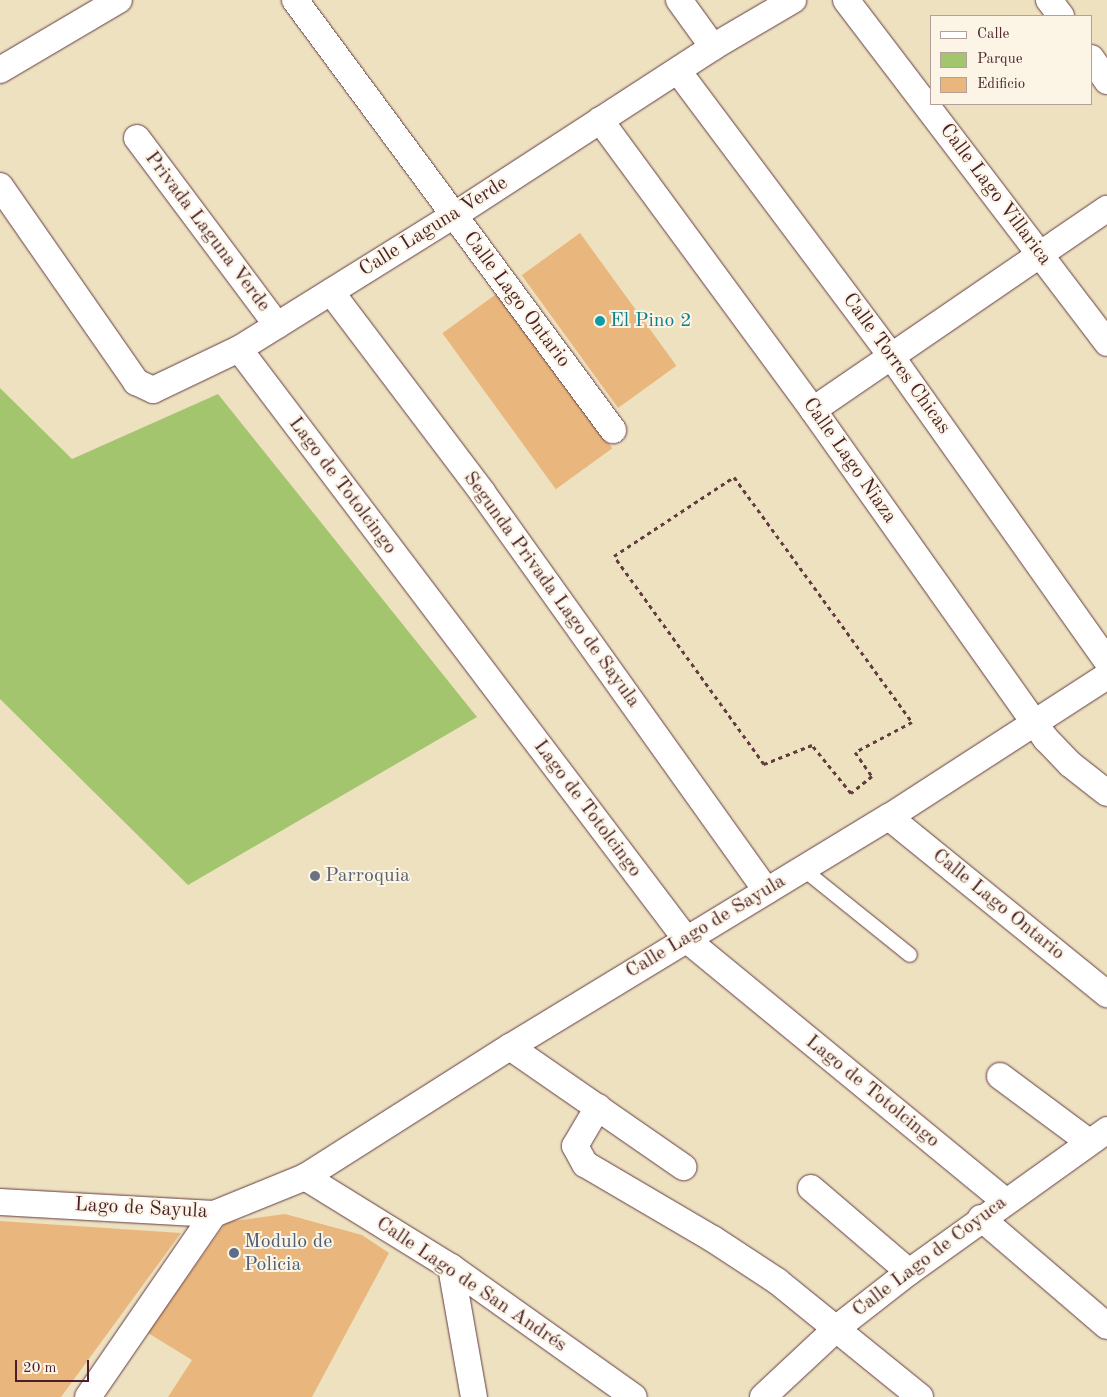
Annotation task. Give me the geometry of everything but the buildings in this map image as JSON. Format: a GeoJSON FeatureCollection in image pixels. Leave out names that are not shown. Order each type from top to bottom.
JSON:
{"type":"FeatureCollection","features":[{"type":"Feature","properties":{"kind":"street"},"geometry":{"type":"LineString","coordinates":[[0,70],[119,0]]}},
{"type":"Feature","properties":{"kind":"street","name":"Calle Lago Ontario"},"geometry":{"type":"LineString","coordinates":[[295,0],[613,430]]}},
{"type":"Feature","properties":{"kind":"street"},"geometry":{"type":"LineString","coordinates":[[679,0],[713,47]]}},
{"type":"Feature","properties":{"kind":"street","name":"Calle Laguna Verde"},"geometry":{"type":"LineString","coordinates":[[0,186],[136,382],[147,389],[158,388],[239,349],[277,326],[453,216],[713,47],[793,0]]}},
{"type":"Feature","properties":{"kind":"street","name":"Calle Lago Villarica"},"geometry":{"type":"LineString","coordinates":[[846,0],[1107,343]]}},
{"type":"Feature","properties":{"kind":"street"},"geometry":{"type":"LineString","coordinates":[[1049,0],[1060,15]]}},
{"type":"Feature","properties":{"kind":"street"},"geometry":{"type":"LineString","coordinates":[[1092,59],[1107,81]]}},
{"type":"Feature","properties":{"kind":"street","name":"Calle Torres Chicas"},"geometry":{"type":"LineString","coordinates":[[678,71],[891,356],[1107,661]]}},
{"type":"Feature","properties":{"kind":"street","name":"Calle Lago Niaza"},"geometry":{"type":"LineString","coordinates":[[600,120],[813,410],[1035,723],[1057,752],[1107,793]]}},
{"type":"Feature","properties":{"kind":"street","name":"Privada Laguna Verde"},"geometry":{"type":"LineString","coordinates":[[138,138],[277,326]]}},
{"type":"Feature","properties":{"kind":"street"},"geometry":{"type":"LineString","coordinates":[[813,410],[1107,209]]}},
{"type":"Feature","properties":{"kind":"street","name":"Segunda Privada Lago de Sayula"},"geometry":{"type":"LineString","coordinates":[[331,292],[488,500],[767,891]]}},
{"type":"Feature","properties":{"kind":"street","name":"Lago de Totolcingo"},"geometry":{"type":"LineString","coordinates":[[239,349],[686,940],[1005,1201]]}},
{"type":"Feature","properties":{"kind":"street","name":"Calle Lago de Sayula"},"geometry":{"type":"LineString","coordinates":[[305,1177],[510,1047],[889,817],[1107,676]]}},
{"type":"Feature","properties":{"kind":"street","name":"Calle Lago Ontario"},"geometry":{"type":"LineString","coordinates":[[889,817],[1107,994]]}},
{"type":"Feature","properties":{"kind":"street"},"geometry":{"type":"LineString","coordinates":[[510,1047],[683,1168]]}},
{"type":"Feature","properties":{"kind":"street"},"geometry":{"type":"LineString","coordinates":[[1000,1076],[1098,1136]]}},
{"type":"Feature","properties":{"kind":"street"},"geometry":{"type":"LineString","coordinates":[[598,1107],[576,1146],[585,1164],[747,1260],[837,1328],[920,1397]]}},
{"type":"Feature","properties":{"kind":"street","name":"Calle Lago de Coyuca"},"geometry":{"type":"LineString","coordinates":[[763,1397],[837,1328],[1005,1201],[1098,1136]]}},
{"type":"Feature","properties":{"kind":"street","name":"Lago de Sayula"},"geometry":{"type":"LineString","coordinates":[[0,1202],[214,1214],[305,1177]]}},
{"type":"Feature","properties":{"kind":"street","name":"Calle Lago de San Andrés"},"geometry":{"type":"LineString","coordinates":[[305,1177],[451,1267],[634,1397]]}},
{"type":"Feature","properties":{"kind":"street"},"geometry":{"type":"LineString","coordinates":[[811,1188],[909,1272]]}},
{"type":"Feature","properties":{"kind":"street"},"geometry":{"type":"LineString","coordinates":[[88,1397],[214,1214]]}},
{"type":"Feature","properties":{"kind":"street"},"geometry":{"type":"LineString","coordinates":[[982,1218],[1107,1326]]}},
{"type":"Feature","properties":{"kind":"street"},"geometry":{"type":"LineString","coordinates":[[451,1267],[474,1397]]}},
{"type":"Feature","properties":{"kind":"lane"},"geometry":{"type":"LineString","coordinates":[[803,869],[910,955]]}},
{"type":"Feature","properties":{"kind":"path"},"geometry":{"type":"LineString","coordinates":[[734,477],[912,722],[855,752],[872,776],[851,793],[812,745],[764,764],[614,556],[734,477]]}},
{"type":"Feature","properties":{"kind":"green space"},"geometry":{"type":"Polygon","coordinates":[[[0,388],[72,459],[218,394],[477,717],[188,885],[0,699],[0,388]]]}},
{"type":"Feature","properties":{"kind":"place","name":"El Pino 2"},"geometry":{"type":"Point","coordinates":[600,321]}},
{"type":"Feature","properties":{"kind":"place","name":"Parroquia"},"geometry":{"type":"Point","coordinates":[315,876]}},
{"type":"Feature","properties":{"kind":"place","name":"Modulo de Policia"},"geometry":{"type":"Point","coordinates":[234,1253]}}]}
